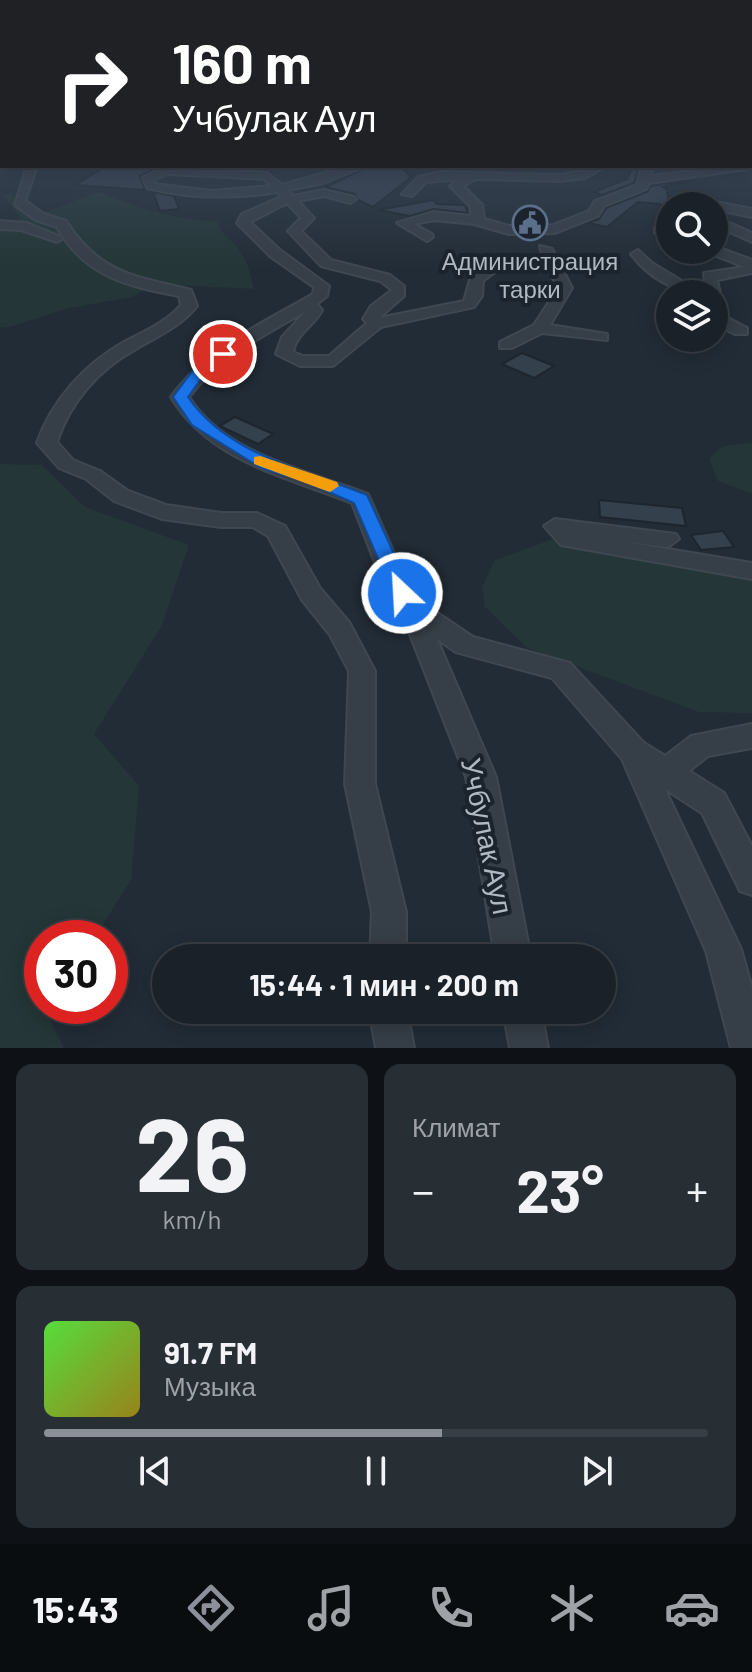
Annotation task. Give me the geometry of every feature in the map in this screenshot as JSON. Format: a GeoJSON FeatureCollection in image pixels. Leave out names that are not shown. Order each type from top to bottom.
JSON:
{"type":"FeatureCollection","features":[{"type":"Feature","properties":{"kind":"street"},"geometry":{"type":"LineString","coordinates":[[30,172],[19,202],[40,217],[62,224],[74,245]]}},
{"type":"Feature","properties":{"kind":"street"},"geometry":{"type":"LineString","coordinates":[[163,172],[147,179],[151,186],[175,193],[228,195],[312,182],[343,172]]}},
{"type":"Feature","properties":{"kind":"street"},"geometry":{"type":"LineString","coordinates":[[218,172],[267,176],[308,218],[294,231],[326,263],[372,274],[399,289],[399,293],[376,309],[371,319],[376,323]]}},
{"type":"Feature","properties":{"kind":"street"},"geometry":{"type":"LineString","coordinates":[[418,172],[408,194],[422,179],[474,175],[561,178],[589,172]]}},
{"type":"Feature","properties":{"kind":"street"},"geometry":{"type":"LineString","coordinates":[[644,183],[646,172]]}},
{"type":"Feature","properties":{"kind":"street"},"geometry":{"type":"LineString","coordinates":[[427,237],[403,223],[434,216],[478,220],[509,230],[555,229],[594,213],[599,204],[644,183],[713,172]]}},
{"type":"Feature","properties":{"kind":"street"},"geometry":{"type":"LineString","coordinates":[[474,175],[456,186],[476,205],[478,220]]}},
{"type":"Feature","properties":{"kind":"street"},"geometry":{"type":"LineString","coordinates":[[644,183],[661,192]]}},
{"type":"Feature","properties":{"kind":"street"},"geometry":{"type":"LineString","coordinates":[[294,373],[284,354],[287,338],[313,315],[314,310],[307,302],[320,296],[322,286],[243,223],[246,217],[289,198],[324,193],[350,199]]}},
{"type":"Feature","properties":{"kind":"street"},"geometry":{"type":"LineString","coordinates":[[728,208],[752,213]]}},
{"type":"Feature","properties":{"kind":"street"},"geometry":{"type":"LineString","coordinates":[[0,225],[23,226],[74,245],[125,281],[186,293],[189,306],[158,334],[130,345],[103,364],[52,424],[47,443],[66,464],[93,475],[121,496],[162,512],[267,523],[277,531],[311,594],[340,629],[362,671],[360,784],[389,912],[388,944]]}},
{"type":"Feature","properties":{"kind":"street"},"geometry":{"type":"LineString","coordinates":[[728,227],[751,238]]}},
{"type":"Feature","properties":{"kind":"street"},"geometry":{"type":"LineString","coordinates":[[506,345],[540,328],[565,288],[537,230]]}},
{"type":"Feature","properties":{"kind":"street"},"geometry":{"type":"LineString","coordinates":[[728,234],[751,238]]}},
{"type":"Feature","properties":{"kind":"street"},"geometry":{"type":"LineString","coordinates":[[638,254],[647,266],[672,280]]}},
{"type":"Feature","properties":{"kind":"street"},"geometry":{"type":"LineString","coordinates":[[728,256],[752,267]]}},
{"type":"Feature","properties":{"kind":"street"},"geometry":{"type":"LineString","coordinates":[[284,354],[300,361],[333,361],[376,323],[453,310],[469,304],[475,296],[476,279],[500,262],[551,263]]}},
{"type":"Feature","properties":{"kind":"street"},"geometry":{"type":"LineString","coordinates":[[710,280],[709,276],[726,276],[752,267]]}},
{"type":"Feature","properties":{"kind":"street"},"geometry":{"type":"LineString","coordinates":[[726,276],[752,287]]}},
{"type":"Feature","properties":{"kind":"street","name":"Учбулак Аул"},"geometry":{"type":"LineString","coordinates":[[307,302],[223,354],[199,372],[180,397],[197,422],[267,465],[310,478],[361,499],[393,578],[412,608],[481,777],[511,944]]}},
{"type":"Feature","properties":{"kind":"street"},"geometry":{"type":"LineString","coordinates":[[728,324],[741,331]]}},
{"type":"Feature","properties":{"kind":"street"},"geometry":{"type":"LineString","coordinates":[[540,328],[601,337]]}},
{"type":"Feature","properties":{"kind":"street"},"geometry":{"type":"LineString","coordinates":[[668,539],[555,526],[569,540],[752,571]]}},
{"type":"Feature","properties":{"kind":"street"},"geometry":{"type":"LineString","coordinates":[[412,608],[465,645],[561,670],[633,751],[713,803],[752,879]]}},
{"type":"Feature","properties":{"kind":"street"},"geometry":{"type":"LineString","coordinates":[[666,772],[701,745],[752,736]]}},
{"type":"Feature","properties":{"kind":"street"},"geometry":{"type":"LineString","coordinates":[[633,751],[723,949],[750,1048]]}},
{"type":"Feature","properties":{"kind":"street"},"geometry":{"type":"LineString","coordinates":[[391,1024],[395,1048]]}},
{"type":"Feature","properties":{"kind":"street"},"geometry":{"type":"LineString","coordinates":[[525,1024],[529,1048]]}},
{"type":"Feature","properties":{"kind":"shaded area"},"geometry":{"type":"Polygon","coordinates":[[[99,192],[157,212],[218,222],[243,257],[254,289],[155,284],[132,297],[65,309],[10,327],[0,327],[0,227],[23,226],[19,215],[3,195],[12,194],[19,205],[38,215],[99,192]]]}},
{"type":"Feature","properties":{"kind":"shaded area"},"geometry":{"type":"Polygon","coordinates":[[[752,443],[752,494],[718,481],[709,458],[723,446],[752,443]]]}},
{"type":"Feature","properties":{"kind":"shaded area"},"geometry":{"type":"Polygon","coordinates":[[[0,464],[42,465],[85,507],[189,545],[161,627],[94,734],[139,786],[131,880],[105,920],[24,920],[24,1024],[52,1024],[64,1048],[0,1048],[0,464]]]}},
{"type":"Feature","properties":{"kind":"shaded area"},"geometry":{"type":"Polygon","coordinates":[[[553,539],[588,542],[752,572],[752,713],[699,712],[527,648],[485,607],[482,587],[495,560],[553,539]]]}},
{"type":"Feature","properties":{"kind":"building"},"geometry":{"type":"Polygon","coordinates":[[[97,172],[149,172],[140,176],[145,190],[75,185],[97,172]]]}},
{"type":"Feature","properties":{"kind":"building"},"geometry":{"type":"Polygon","coordinates":[[[357,172],[406,172],[411,177],[373,207],[358,200],[355,194],[326,187],[357,172]]]}},
{"type":"Feature","properties":{"kind":"building"},"geometry":{"type":"Polygon","coordinates":[[[631,172],[637,172],[634,183],[602,195],[594,192],[627,179],[631,172]]]}},
{"type":"Feature","properties":{"kind":"building"},"geometry":{"type":"Polygon","coordinates":[[[697,179],[663,187],[667,192],[656,192],[656,204],[638,202],[607,227],[588,223],[599,219],[606,208],[647,192],[651,186],[697,179]]]}},
{"type":"Feature","properties":{"kind":"building"},"geometry":{"type":"Polygon","coordinates":[[[153,192],[174,196],[179,209],[160,211],[153,192]]]}},
{"type":"Feature","properties":{"kind":"building"},"geometry":{"type":"Polygon","coordinates":[[[433,200],[437,204],[465,205],[468,213],[434,209],[410,216],[378,210],[433,200]]]}},
{"type":"Feature","properties":{"kind":"building"},"geometry":{"type":"Polygon","coordinates":[[[522,353],[554,366],[534,378],[502,364],[522,353]]]}},
{"type":"Feature","properties":{"kind":"building"},"geometry":{"type":"Polygon","coordinates":[[[235,417],[273,434],[258,444],[220,426],[235,417]]]}},
{"type":"Feature","properties":{"kind":"building"},"geometry":{"type":"Polygon","coordinates":[[[599,500],[682,508],[686,526],[600,517],[599,500]]]}},
{"type":"Feature","properties":{"kind":"building"},"geometry":{"type":"Polygon","coordinates":[[[723,531],[734,547],[701,550],[691,535],[723,531]]]}},
{"type":"Feature","properties":{"kind":"slow traffic"},"geometry":{"type":"LineString","coordinates":[[260,461],[330,486]]}},
{"type":"Feature","properties":{"kind":"place","name":"Администрация тарки"},"geometry":{"type":"Point","coordinates":[530,223]}},
{"type":"Feature","properties":{"kind":"route"},"geometry":{"type":"LineString","coordinates":[[223,354],[199,372],[180,397],[197,422],[267,465],[310,478],[361,499],[402,593]]}}]}
